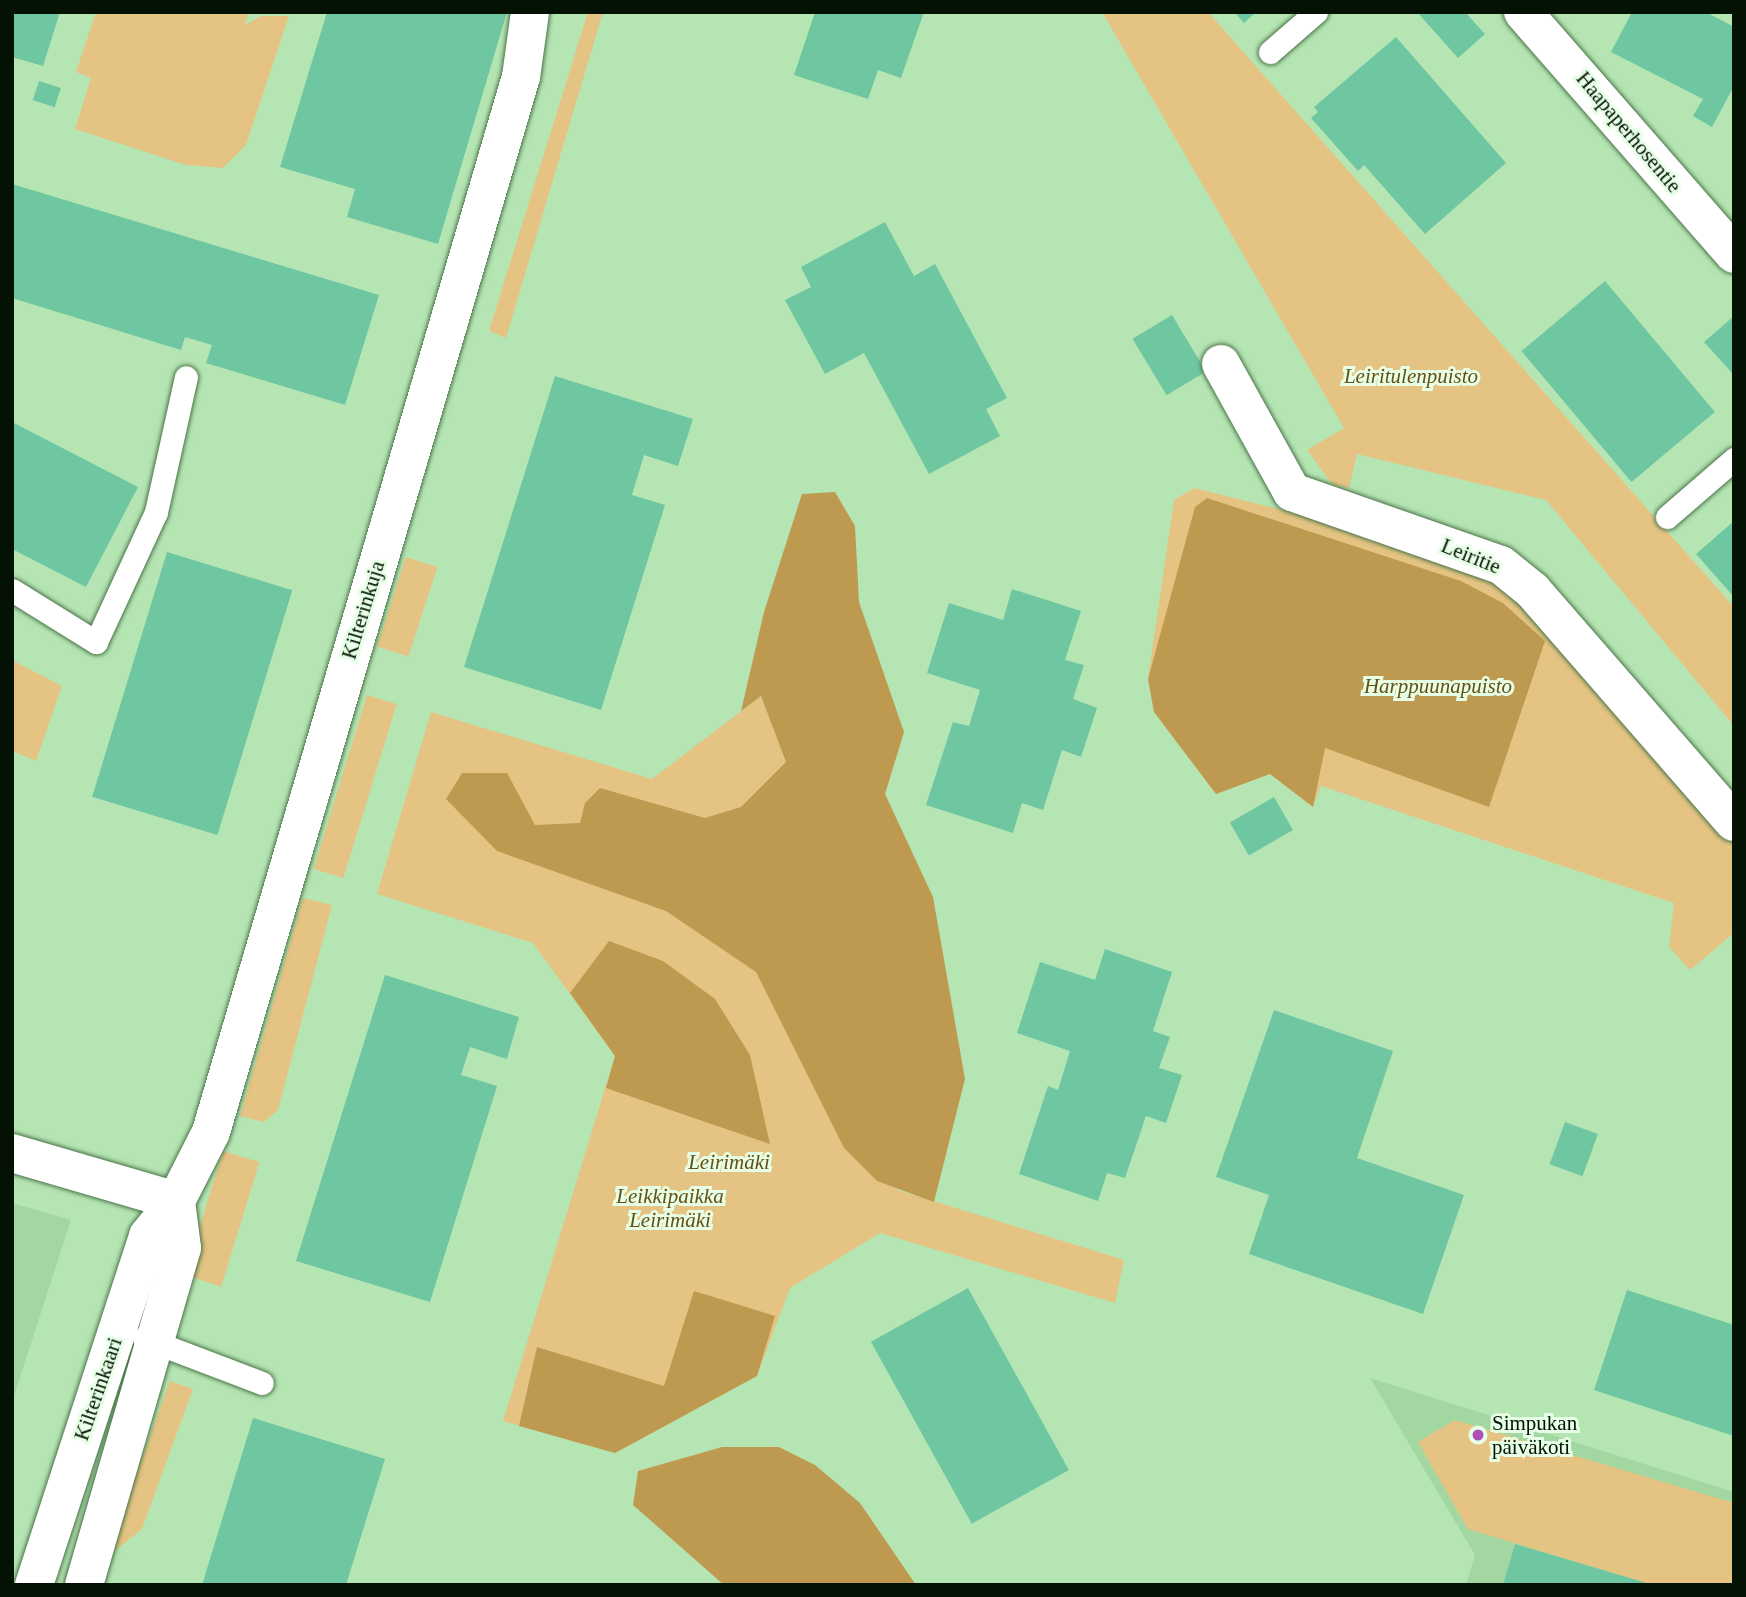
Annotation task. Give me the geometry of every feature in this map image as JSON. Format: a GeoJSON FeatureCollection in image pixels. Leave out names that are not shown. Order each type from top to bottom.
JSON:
{"type":"FeatureCollection","features":[{"type":"Feature","properties":{"kind":"street","name":"Kilterinkuja"},"geometry":{"type":"LineString","coordinates":[[176,1201],[211,1132],[521,77],[530,12]]}},
{"type":"Feature","properties":{"kind":"street","name":"Haapaperhosentie"},"geometry":{"type":"LineString","coordinates":[[1522,12],[1734,254]]}},
{"type":"Feature","properties":{"kind":"street","name":"Leiritie"},"geometry":{"type":"LineString","coordinates":[[1221,364],[1292,492],[1501,565],[1533,591],[1734,822]]}},
{"type":"Feature","properties":{"kind":"street"},"geometry":{"type":"LineString","coordinates":[[12,1153],[176,1201]]}},
{"type":"Feature","properties":{"kind":"street","name":"Kilterinkaari"},"geometry":{"type":"LineString","coordinates":[[34,1585],[148,1236],[176,1201]]}},
{"type":"Feature","properties":{"kind":"street","name":"Kilterinkaari"},"geometry":{"type":"LineString","coordinates":[[84,1585],[182,1248],[176,1201]]}},
{"type":"Feature","properties":{"kind":"lane"},"geometry":{"type":"LineString","coordinates":[[1269,52],[1316,12]]}},
{"type":"Feature","properties":{"kind":"lane"},"geometry":{"type":"LineString","coordinates":[[12,590],[96,642],[156,512],[186,377]]}},
{"type":"Feature","properties":{"kind":"lane"},"geometry":{"type":"LineString","coordinates":[[1667,517],[1734,459]]}},
{"type":"Feature","properties":{"kind":"lane"},"geometry":{"type":"LineString","coordinates":[[119,1328],[262,1383]]}},
{"type":"Feature","properties":{"kind":"shaded area"},"geometry":{"type":"Polygon","coordinates":[[[12,1203],[71,1220],[12,1402],[12,1203]]]}},
{"type":"Feature","properties":{"kind":"shaded area","name":"Simpukan päiväkoti"},"geometry":{"type":"Polygon","coordinates":[[[1370,1378],[1734,1492],[1734,1585],[1466,1585],[1475,1555],[1370,1378]]]}},
{"type":"Feature","properties":{"kind":"green space"},"geometry":{"type":"Polygon","coordinates":[[[96,12],[249,12],[245,25],[261,16],[289,16],[246,145],[223,168],[186,165],[75,129],[91,78],[76,72],[96,12]]]}},
{"type":"Feature","properties":{"kind":"green space"},"geometry":{"type":"Polygon","coordinates":[[[588,12],[603,12],[506,338],[489,331],[588,12]]]}},
{"type":"Feature","properties":{"kind":"green space","name":"Leiritulenpuisto"},"geometry":{"type":"Polygon","coordinates":[[[1102,12],[1208,12],[1734,607],[1734,726],[1546,500],[1357,454],[1349,488],[1333,485],[1307,450],[1344,428],[1102,12]]]}},
{"type":"Feature","properties":{"kind":"green space","name":"Harppuunapuisto"},"geometry":{"type":"Polygon","coordinates":[[[1194,488],[1501,565],[1734,822],[1734,933],[1690,970],[1669,947],[1674,903],[1321,786],[1313,807],[1270,774],[1216,794],[1154,712],[1148,679],[1174,500],[1194,488]]]}},
{"type":"Feature","properties":{"kind":"green space"},"geometry":{"type":"Polygon","coordinates":[[[835,492],[855,526],[859,602],[904,732],[885,794],[933,897],[965,1079],[934,1202],[877,1181],[844,1148],[756,972],[666,911],[497,851],[446,799],[462,773],[507,773],[535,825],[580,823],[585,803],[600,788],[705,818],[741,807],[786,762],[761,696],[741,711],[764,612],[802,494],[835,492]]]}},
{"type":"Feature","properties":{"kind":"green space"},"geometry":{"type":"Polygon","coordinates":[[[1207,498],[1461,581],[1503,603],[1545,641],[1489,807],[1325,748],[1313,807],[1270,774],[1216,794],[1154,712],[1148,679],[1195,507],[1207,498]]]}},
{"type":"Feature","properties":{"kind":"green space"},"geometry":{"type":"Polygon","coordinates":[[[406,557],[437,567],[408,657],[377,646],[406,557]]]}},
{"type":"Feature","properties":{"kind":"green space"},"geometry":{"type":"Polygon","coordinates":[[[12,660],[62,686],[36,761],[12,751],[12,660]]]}},
{"type":"Feature","properties":{"kind":"green space"},"geometry":{"type":"Polygon","coordinates":[[[367,695],[397,704],[343,878],[314,869],[367,695]]]}},
{"type":"Feature","properties":{"kind":"green space","name":"Leirimäki"},"geometry":{"type":"Polygon","coordinates":[[[761,696],[799,796],[898,1190],[1124,1260],[1115,1303],[880,1233],[790,1288],[757,1376],[615,1453],[503,1421],[615,1056],[533,943],[377,894],[431,712],[652,779],[761,696]]]}},
{"type":"Feature","properties":{"kind":"green space"},"geometry":{"type":"Polygon","coordinates":[[[303,898],[332,905],[278,1110],[264,1122],[240,1116],[303,898]]]}},
{"type":"Feature","properties":{"kind":"green space"},"geometry":{"type":"Polygon","coordinates":[[[609,941],[663,961],[715,999],[750,1055],[770,1144],[606,1088],[615,1056],[570,993],[609,941]]]}},
{"type":"Feature","properties":{"kind":"green space"},"geometry":{"type":"Polygon","coordinates":[[[223,1151],[259,1162],[221,1286],[185,1275],[223,1151]]]}},
{"type":"Feature","properties":{"kind":"green space"},"geometry":{"type":"Polygon","coordinates":[[[694,1291],[775,1316],[757,1376],[615,1453],[519,1426],[537,1347],[664,1386],[694,1291]]]}},
{"type":"Feature","properties":{"kind":"green space"},"geometry":{"type":"Polygon","coordinates":[[[170,1381],[193,1389],[142,1529],[105,1559],[170,1381]]]}},
{"type":"Feature","properties":{"kind":"green space","name":"Simpukan päiväkoti"},"geometry":{"type":"Polygon","coordinates":[[[1455,1420],[1734,1503],[1734,1585],[1653,1585],[1468,1529],[1418,1442],[1455,1420]]]}},
{"type":"Feature","properties":{"kind":"green space"},"geometry":{"type":"Polygon","coordinates":[[[722,1447],[779,1447],[815,1465],[860,1503],[916,1585],[724,1585],[633,1505],[638,1471],[722,1447]]]}},
{"type":"Feature","properties":{"kind":"building"},"geometry":{"type":"Polygon","coordinates":[[[12,12],[60,12],[43,66],[12,57],[12,12]]]}},
{"type":"Feature","properties":{"kind":"building"},"geometry":{"type":"Polygon","coordinates":[[[327,12],[507,12],[438,244],[347,217],[355,189],[280,167],[327,12]]]}},
{"type":"Feature","properties":{"kind":"building"},"geometry":{"type":"Polygon","coordinates":[[[815,12],[924,12],[901,78],[878,70],[868,99],[794,75],[815,12]]]}},
{"type":"Feature","properties":{"kind":"building"},"geometry":{"type":"Polygon","coordinates":[[[1234,12],[1256,12],[1244,23],[1234,12]]]}},
{"type":"Feature","properties":{"kind":"building"},"geometry":{"type":"Polygon","coordinates":[[[1417,12],[1465,12],[1485,34],[1458,58],[1417,12]]]}},
{"type":"Feature","properties":{"kind":"building"},"geometry":{"type":"Polygon","coordinates":[[[1632,12],[1706,12],[1734,27],[1734,86],[1712,127],[1693,116],[1703,99],[1611,52],[1632,12]]]}},
{"type":"Feature","properties":{"kind":"building"},"geometry":{"type":"Polygon","coordinates":[[[1396,37],[1506,163],[1425,234],[1364,165],[1358,171],[1311,118],[1318,112],[1314,107],[1396,37]]]}},
{"type":"Feature","properties":{"kind":"building"},"geometry":{"type":"Polygon","coordinates":[[[39,81],[61,88],[55,107],[33,100],[39,81]]]}},
{"type":"Feature","properties":{"kind":"building"},"geometry":{"type":"Polygon","coordinates":[[[12,184],[379,295],[345,405],[206,363],[212,345],[185,337],[181,350],[12,298],[12,184]]]}},
{"type":"Feature","properties":{"kind":"building"},"geometry":{"type":"Polygon","coordinates":[[[885,222],[914,276],[935,264],[1007,398],[986,409],[1000,436],[929,474],[864,353],[825,374],[785,300],[811,287],[801,267],[885,222]]]}},
{"type":"Feature","properties":{"kind":"building"},"geometry":{"type":"Polygon","coordinates":[[[1605,281],[1715,412],[1631,482],[1522,351],[1605,281]]]}},
{"type":"Feature","properties":{"kind":"building"},"geometry":{"type":"Polygon","coordinates":[[[1172,315],[1206,372],[1167,395],[1133,339],[1172,315]]]}},
{"type":"Feature","properties":{"kind":"building"},"geometry":{"type":"Polygon","coordinates":[[[1734,316],[1734,375],[1704,342],[1734,316]]]}},
{"type":"Feature","properties":{"kind":"building"},"geometry":{"type":"Polygon","coordinates":[[[555,376],[693,419],[678,466],[644,455],[632,495],[665,505],[601,710],[464,667],[555,376]]]}},
{"type":"Feature","properties":{"kind":"building"},"geometry":{"type":"Polygon","coordinates":[[[12,422],[138,487],[86,587],[12,549],[12,422]]]}},
{"type":"Feature","properties":{"kind":"building"},"geometry":{"type":"Polygon","coordinates":[[[1734,521],[1734,597],[1696,554],[1734,521]]]}},
{"type":"Feature","properties":{"kind":"building"},"geometry":{"type":"Polygon","coordinates":[[[167,552],[292,590],[217,835],[92,797],[167,552]]]}},
{"type":"Feature","properties":{"kind":"building"},"geometry":{"type":"Polygon","coordinates":[[[1012,589],[1081,611],[1065,660],[1084,665],[1073,699],[1097,708],[1081,757],[1062,750],[1043,810],[1022,803],[1013,833],[926,805],[953,722],[969,726],[980,690],[927,673],[949,603],[1003,620],[1012,589]]]}},
{"type":"Feature","properties":{"kind":"building"},"geometry":{"type":"Polygon","coordinates":[[[1274,797],[1293,830],[1249,855],[1230,823],[1274,797]]]}},
{"type":"Feature","properties":{"kind":"building"},"geometry":{"type":"Polygon","coordinates":[[[1105,949],[1172,972],[1153,1031],[1170,1037],[1159,1068],[1182,1075],[1166,1123],[1146,1116],[1125,1178],[1107,1173],[1098,1201],[1019,1174],[1048,1086],[1058,1090],[1070,1051],[1017,1033],[1040,962],[1095,980],[1105,949]]]}},
{"type":"Feature","properties":{"kind":"building"},"geometry":{"type":"Polygon","coordinates":[[[385,975],[519,1017],[507,1059],[470,1047],[461,1075],[497,1086],[430,1302],[296,1261],[385,975]]]}},
{"type":"Feature","properties":{"kind":"building"},"geometry":{"type":"Polygon","coordinates":[[[1274,1010],[1393,1051],[1357,1158],[1464,1195],[1423,1314],[1249,1254],[1269,1195],[1216,1177],[1274,1010]]]}},
{"type":"Feature","properties":{"kind":"building"},"geometry":{"type":"Polygon","coordinates":[[[1565,1122],[1598,1134],[1582,1176],[1550,1164],[1565,1122]]]}},
{"type":"Feature","properties":{"kind":"building"},"geometry":{"type":"Polygon","coordinates":[[[968,1288],[1069,1470],[972,1524],[871,1342],[968,1288]]]}},
{"type":"Feature","properties":{"kind":"building"},"geometry":{"type":"Polygon","coordinates":[[[1627,1290],[1734,1325],[1734,1436],[1594,1390],[1627,1290]]]}},
{"type":"Feature","properties":{"kind":"building"},"geometry":{"type":"Polygon","coordinates":[[[253,1418],[385,1459],[346,1585],[202,1585],[253,1418]]]}},
{"type":"Feature","properties":{"kind":"building"},"geometry":{"type":"Polygon","coordinates":[[[1515,1544],[1650,1584],[1650,1585],[1503,1585],[1515,1544]]]}},
{"type":"Feature","properties":{"kind":"place","name":"Simpukan päiväkoti"},"geometry":{"type":"Point","coordinates":[1478,1435]}},
{"type":"Feature","properties":{"kind":"park label","name":"Leikkipaikka Leirimäki"},"geometry":{"type":"Point","coordinates":[670,1208]}}]}
